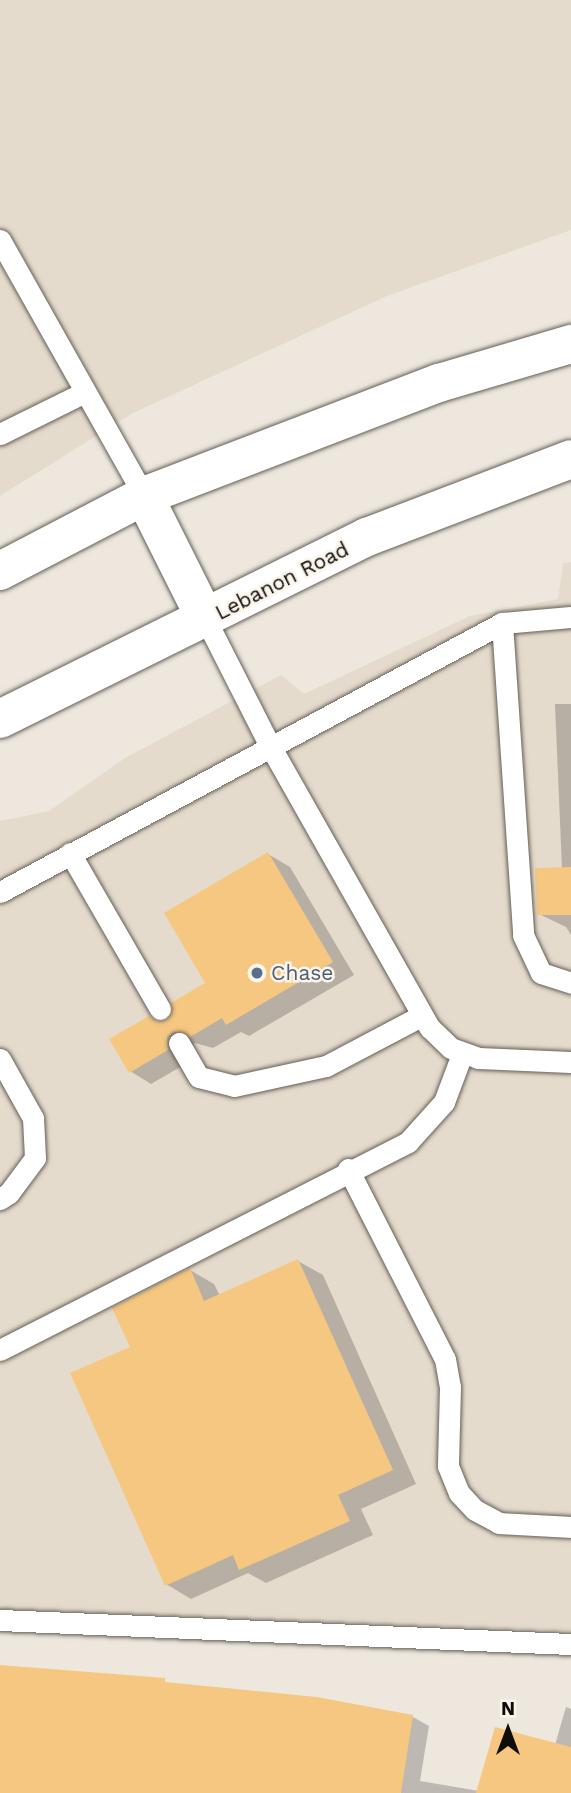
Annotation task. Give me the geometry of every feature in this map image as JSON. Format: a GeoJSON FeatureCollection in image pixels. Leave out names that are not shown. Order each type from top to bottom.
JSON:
{"type":"FeatureCollection","features":[{"type":"Feature","properties":{"kind":"main road"},"geometry":{"type":"LineString","coordinates":[[0,571],[145,496],[439,383],[571,344]]}},
{"type":"Feature","properties":{"kind":"main road","name":"Lebanon Road"},"geometry":{"type":"LineString","coordinates":[[0,719],[206,620],[366,537],[571,459]]}},
{"type":"Feature","properties":{"kind":"main road"},"geometry":{"type":"LineString","coordinates":[[145,496],[206,620]]}},
{"type":"Feature","properties":{"kind":"lane"},"geometry":{"type":"LineString","coordinates":[[0,240],[145,496]]}},
{"type":"Feature","properties":{"kind":"lane"},"geometry":{"type":"LineString","coordinates":[[0,434],[85,392]]}},
{"type":"Feature","properties":{"kind":"lane"},"geometry":{"type":"LineString","coordinates":[[0,892],[269,744],[502,623],[571,617]]}},
{"type":"Feature","properties":{"kind":"lane"},"geometry":{"type":"LineString","coordinates":[[206,620],[269,744],[421,1016],[442,1042],[462,1054],[571,1062]]}},
{"type":"Feature","properties":{"kind":"lane"},"geometry":{"type":"LineString","coordinates":[[502,623],[523,935],[541,973],[571,983]]}},
{"type":"Feature","properties":{"kind":"lane"},"geometry":{"type":"LineString","coordinates":[[71,853],[160,1009]]}},
{"type":"Feature","properties":{"kind":"lane"},"geometry":{"type":"LineString","coordinates":[[179,1043],[199,1077],[234,1086],[326,1066],[421,1016]]}},
{"type":"Feature","properties":{"kind":"lane"},"geometry":{"type":"LineString","coordinates":[[0,1350],[421,1131],[444,1102],[462,1054]]}},
{"type":"Feature","properties":{"kind":"lane"},"geometry":{"type":"LineString","coordinates":[[0,1059],[7,1086],[33,1118],[35,1158],[9,1194],[0,1199]]}},
{"type":"Feature","properties":{"kind":"lane"},"geometry":{"type":"LineString","coordinates":[[348,1169],[444,1359],[450,1387],[449,1466],[459,1493],[475,1510],[499,1523],[571,1527]]}},
{"type":"Feature","properties":{"kind":"lane"},"geometry":{"type":"LineString","coordinates":[[0,1620],[571,1644]]}},
{"type":"Feature","properties":{"kind":"shaded area"},"geometry":{"type":"Polygon","coordinates":[[[0,0],[571,0],[571,230],[387,296],[133,413],[0,496],[0,0]]]}},
{"type":"Feature","properties":{"kind":"shaded area"},"geometry":{"type":"Polygon","coordinates":[[[571,562],[571,1631],[0,1609],[0,821],[49,811],[125,758],[281,675],[304,694],[470,616],[558,599],[563,563],[571,562]]]}},
{"type":"Feature","properties":{"kind":"building","name":"Chase"},"geometry":{"type":"Polygon","coordinates":[[[268,852],[333,962],[226,1025],[222,1018],[190,1037],[173,1031],[167,1037],[168,1050],[129,1073],[109,1039],[149,1016],[159,1022],[167,1020],[171,1003],[205,983],[164,913],[268,852]]]}},
{"type":"Feature","properties":{"kind":"building"},"geometry":{"type":"Polygon","coordinates":[[[571,867],[571,915],[537,915],[535,868],[571,867]]]}},
{"type":"Feature","properties":{"kind":"building"},"geometry":{"type":"Polygon","coordinates":[[[298,1259],[393,1470],[338,1495],[350,1521],[239,1570],[233,1555],[165,1586],[70,1373],[130,1347],[112,1308],[190,1268],[204,1301],[298,1259]]]}},
{"type":"Feature","properties":{"kind":"building"},"geometry":{"type":"Polygon","coordinates":[[[0,1665],[165,1678],[165,1682],[317,1697],[413,1715],[401,1793],[0,1793],[0,1665]]]}},
{"type":"Feature","properties":{"kind":"building"},"geometry":{"type":"Polygon","coordinates":[[[495,1727],[571,1747],[571,1793],[476,1793],[495,1727]]]}},
{"type":"Feature","properties":{"kind":"place","name":"Chase"},"geometry":{"type":"Point","coordinates":[257,973]}}]}
